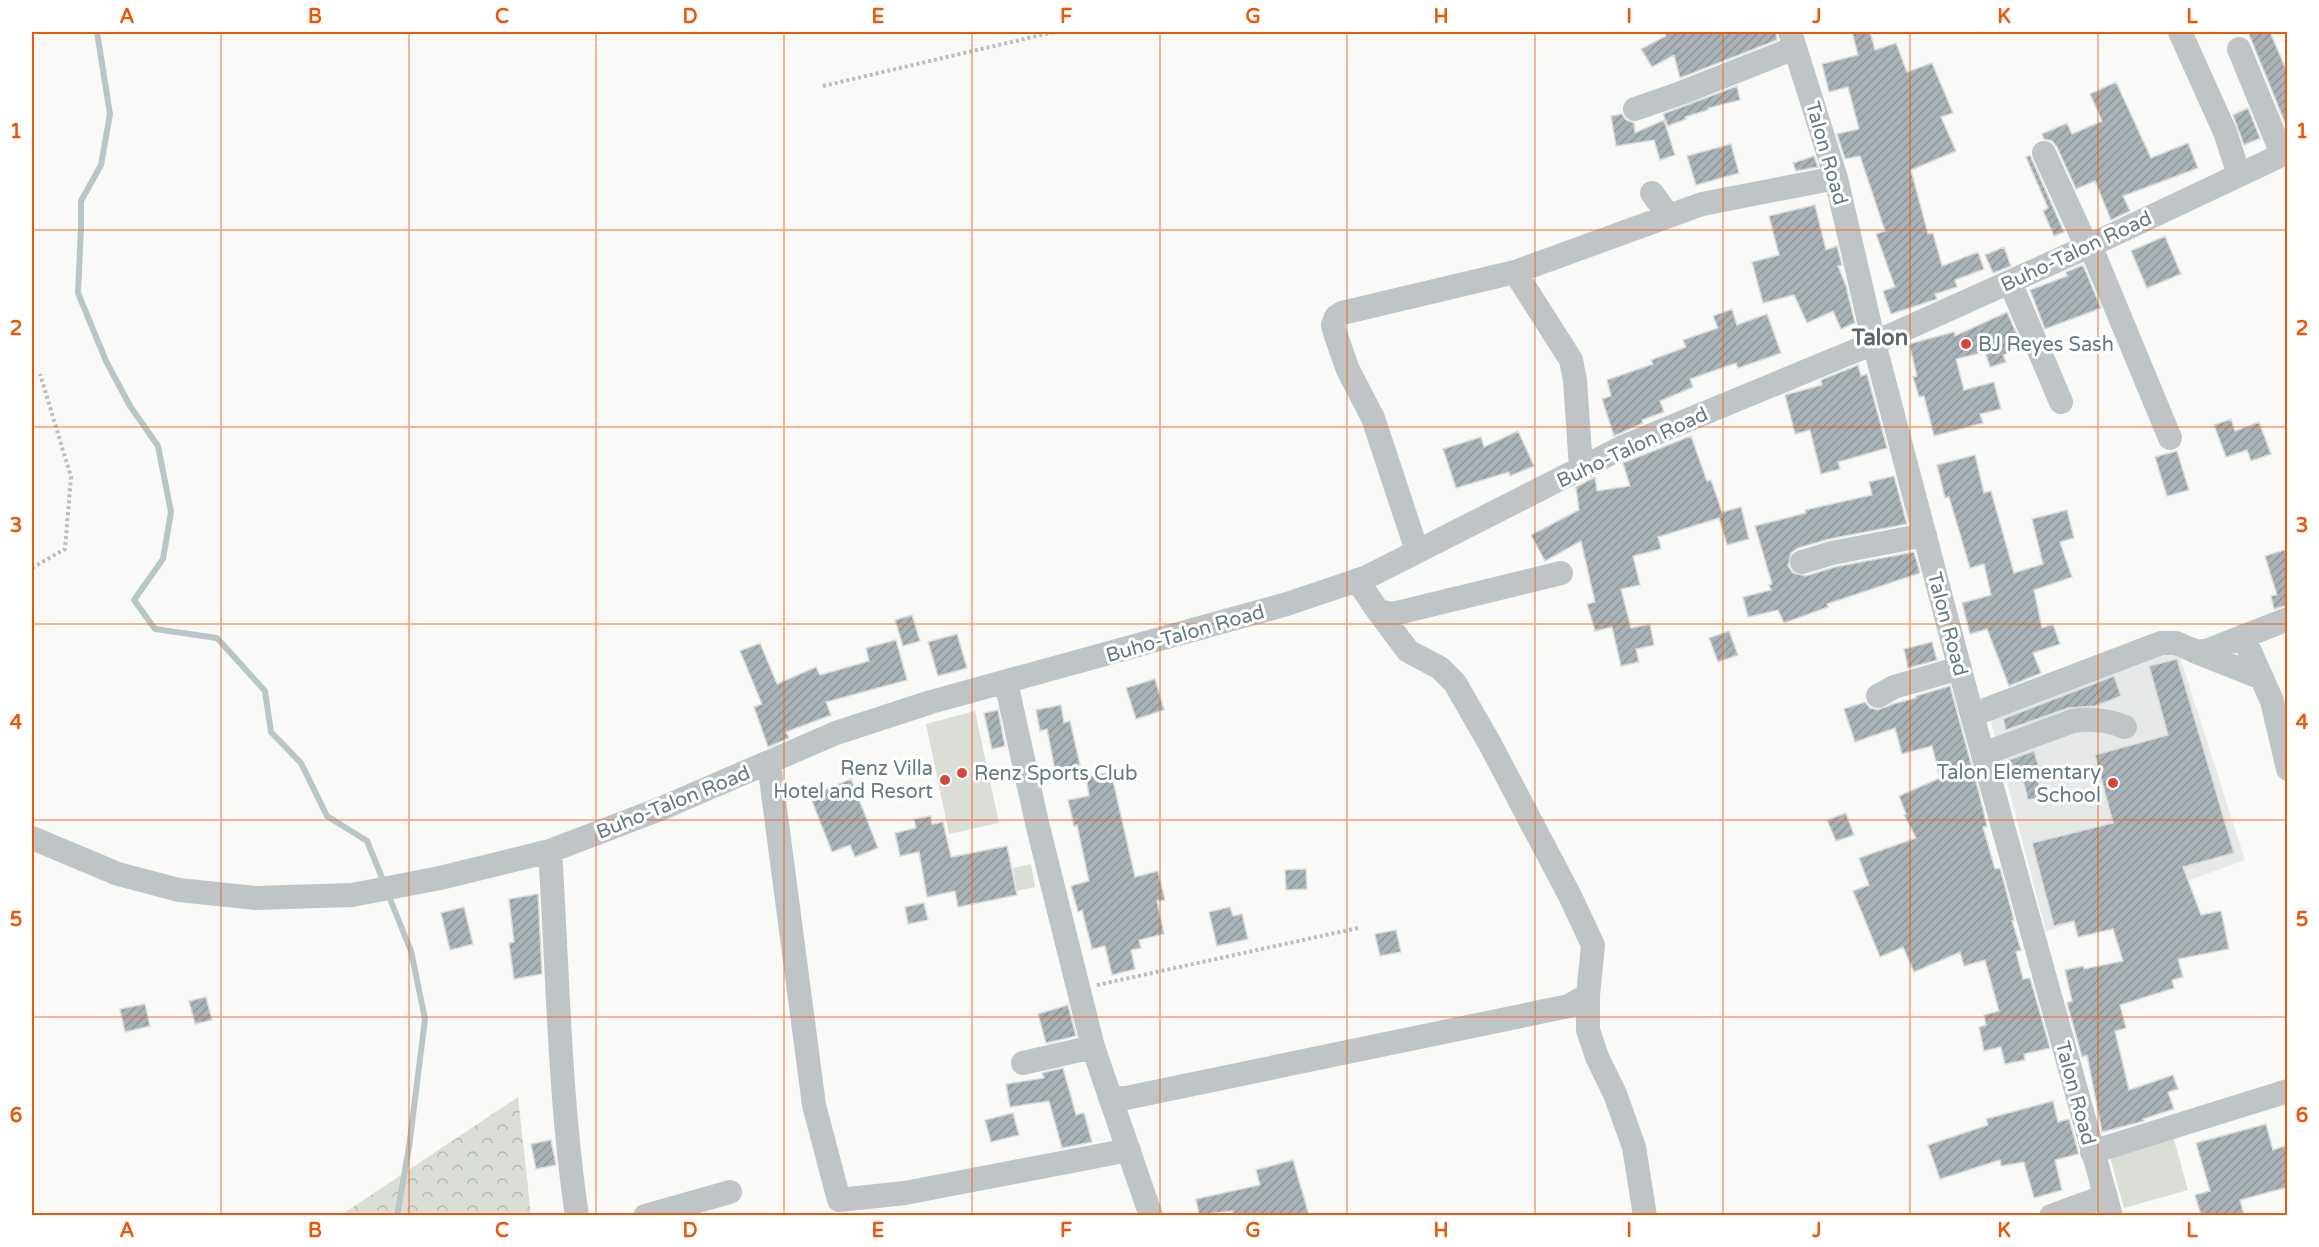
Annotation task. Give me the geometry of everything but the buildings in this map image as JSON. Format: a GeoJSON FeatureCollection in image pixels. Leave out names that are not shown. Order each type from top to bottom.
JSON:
{"type":"FeatureCollection","features":[{"type":"Feature","properties":{"kind":"street"},"geometry":{"type":"LineString","coordinates":[[2180,32],[2225,132],[2239,175]]}},
{"type":"Feature","properties":{"kind":"street"},"geometry":{"type":"LineString","coordinates":[[1635,108],[1681,93],[1793,40]]}},
{"type":"Feature","properties":{"kind":"street","name":"Talon Road"},"geometry":{"type":"LineString","coordinates":[[1793,40],[1836,178],[1874,342],[1972,715],[2108,1206]]}},
{"type":"Feature","properties":{"kind":"street"},"geometry":{"type":"LineString","coordinates":[[2239,49],[2285,153]]}},
{"type":"Feature","properties":{"kind":"street"},"geometry":{"type":"LineString","coordinates":[[2044,153],[2089,246],[2170,438]]}},
{"type":"Feature","properties":{"kind":"street","name":"Buho-Talon Road"},"geometry":{"type":"LineString","coordinates":[[32,838],[118,874],[179,890],[256,898],[352,895],[440,878],[550,851],[660,809],[837,733],[931,702],[1214,625],[1357,580],[1625,446],[1874,342],[2010,282],[2285,153]]}},
{"type":"Feature","properties":{"kind":"street"},"geometry":{"type":"LineString","coordinates":[[1418,551],[1373,418],[1348,370],[1333,325],[1336,317],[1342,313],[1515,272],[1702,204],[1836,178]]}},
{"type":"Feature","properties":{"kind":"street"},"geometry":{"type":"LineString","coordinates":[[1652,193],[1668,215]]}},
{"type":"Feature","properties":{"kind":"street"},"geometry":{"type":"LineString","coordinates":[[1515,272],[1571,360],[1575,380],[1581,468]]}},
{"type":"Feature","properties":{"kind":"street"},"geometry":{"type":"LineString","coordinates":[[2010,282],[2061,402]]}},
{"type":"Feature","properties":{"kind":"street"},"geometry":{"type":"LineString","coordinates":[[1802,562],[1832,553],[1925,535]]}},
{"type":"Feature","properties":{"kind":"street"},"geometry":{"type":"LineString","coordinates":[[1378,611],[1393,614],[1561,573]]}},
{"type":"Feature","properties":{"kind":"street"},"geometry":{"type":"LineString","coordinates":[[1357,580],[1408,651],[1440,668],[1455,683],[1490,744],[1570,896],[1593,945],[1588,995],[1588,1030],[1634,1147],[1645,1215]]}},
{"type":"Feature","properties":{"kind":"street"},"geometry":{"type":"LineString","coordinates":[[2193,651],[2209,650],[2288,619]]}},
{"type":"Feature","properties":{"kind":"street"},"geometry":{"type":"LineString","coordinates":[[2243,636],[2262,678],[2280,701],[2288,770]]}},
{"type":"Feature","properties":{"kind":"street"},"geometry":{"type":"LineString","coordinates":[[1972,715],[2160,644],[2176,643],[2262,678]]}},
{"type":"Feature","properties":{"kind":"street"},"geometry":{"type":"LineString","coordinates":[[1878,696],[1894,687],[1960,668]]}},
{"type":"Feature","properties":{"kind":"street"},"geometry":{"type":"LineString","coordinates":[[1006,682],[1037,823],[1093,1047],[1151,1215]]}},
{"type":"Feature","properties":{"kind":"street"},"geometry":{"type":"LineString","coordinates":[[1983,754],[2087,719],[2104,720],[2125,727]]}},
{"type":"Feature","properties":{"kind":"street"},"geometry":{"type":"LineString","coordinates":[[769,763],[814,1105],[839,1200],[905,1193],[1128,1150]]}},
{"type":"Feature","properties":{"kind":"street"},"geometry":{"type":"LineString","coordinates":[[550,851],[560,1053],[577,1215]]}},
{"type":"Feature","properties":{"kind":"street"},"geometry":{"type":"LineString","coordinates":[[1110,1098],[1126,1098],[1569,1006],[1588,995]]}},
{"type":"Feature","properties":{"kind":"street"},"geometry":{"type":"LineString","coordinates":[[1023,1063],[1093,1047]]}},
{"type":"Feature","properties":{"kind":"street"},"geometry":{"type":"LineString","coordinates":[[2092,1152],[2288,1091]]}},
{"type":"Feature","properties":{"kind":"street"},"geometry":{"type":"LineString","coordinates":[[645,1215],[730,1192]]}},
{"type":"Feature","properties":{"kind":"street"},"geometry":{"type":"LineString","coordinates":[[2050,1215],[2108,1206]]}},
{"type":"Feature","properties":{"kind":"path"},"geometry":{"type":"LineString","coordinates":[[823,86],[1054,32]]}},
{"type":"Feature","properties":{"kind":"path"},"geometry":{"type":"LineString","coordinates":[[32,568],[65,549],[71,477],[40,374]]}},
{"type":"Feature","properties":{"kind":"path"},"geometry":{"type":"LineString","coordinates":[[1078,990],[1358,928]]}},
{"type":"Feature","properties":{"kind":"shaded area","name":"Talon Elementary School"},"geometry":{"type":"Polygon","coordinates":[[[2173,635],[2245,860],[2046,932],[1987,706],[2173,635]]]}},
{"type":"Feature","properties":{"kind":"green space","name":"Renz Sports Club"},"geometry":{"type":"Polygon","coordinates":[[[975,711],[999,823],[949,834],[926,724],[975,711]]]}},
{"type":"Feature","properties":{"kind":"green space"},"geometry":{"type":"Polygon","coordinates":[[[1031,864],[1035,887],[1017,891],[1013,868],[1031,864]]]}},
{"type":"Feature","properties":{"kind":"green space"},"geometry":{"type":"Polygon","coordinates":[[[518,1097],[531,1215],[341,1215],[518,1097]]]}},
{"type":"Feature","properties":{"kind":"green space"},"geometry":{"type":"Polygon","coordinates":[[[2173,1136],[2188,1190],[2124,1208],[2109,1154],[2173,1136]]]}},
{"type":"Feature","properties":{"kind":"waterway"},"geometry":{"type":"LineString","coordinates":[[97,32],[110,114],[101,165],[81,201],[78,293],[106,361],[130,406],[158,446],[171,512],[163,559],[134,600],[155,629],[217,638],[265,691],[271,732],[301,763],[327,816],[367,841],[385,885]]}},
{"type":"Feature","properties":{"kind":"waterway"},"geometry":{"type":"LineString","coordinates":[[388,894],[411,951],[425,1019],[409,1147],[397,1216]]}},
{"type":"Feature","properties":{"kind":"place","name":"BJ Reyes Sash"},"geometry":{"type":"Point","coordinates":[1966,344]}},
{"type":"Feature","properties":{"kind":"place","name":"Renz Sports Club"},"geometry":{"type":"Point","coordinates":[962,773]}},
{"type":"Feature","properties":{"kind":"place","name":"Renz Villa Hotel and Resort"},"geometry":{"type":"Point","coordinates":[945,780]}},
{"type":"Feature","properties":{"kind":"place","name":"Talon Elementary School"},"geometry":{"type":"Point","coordinates":[2113,783]}},
{"type":"Feature","properties":{"kind":"district","name":"Talon"},"geometry":{"type":"Point","coordinates":[1880,337]}}]}
